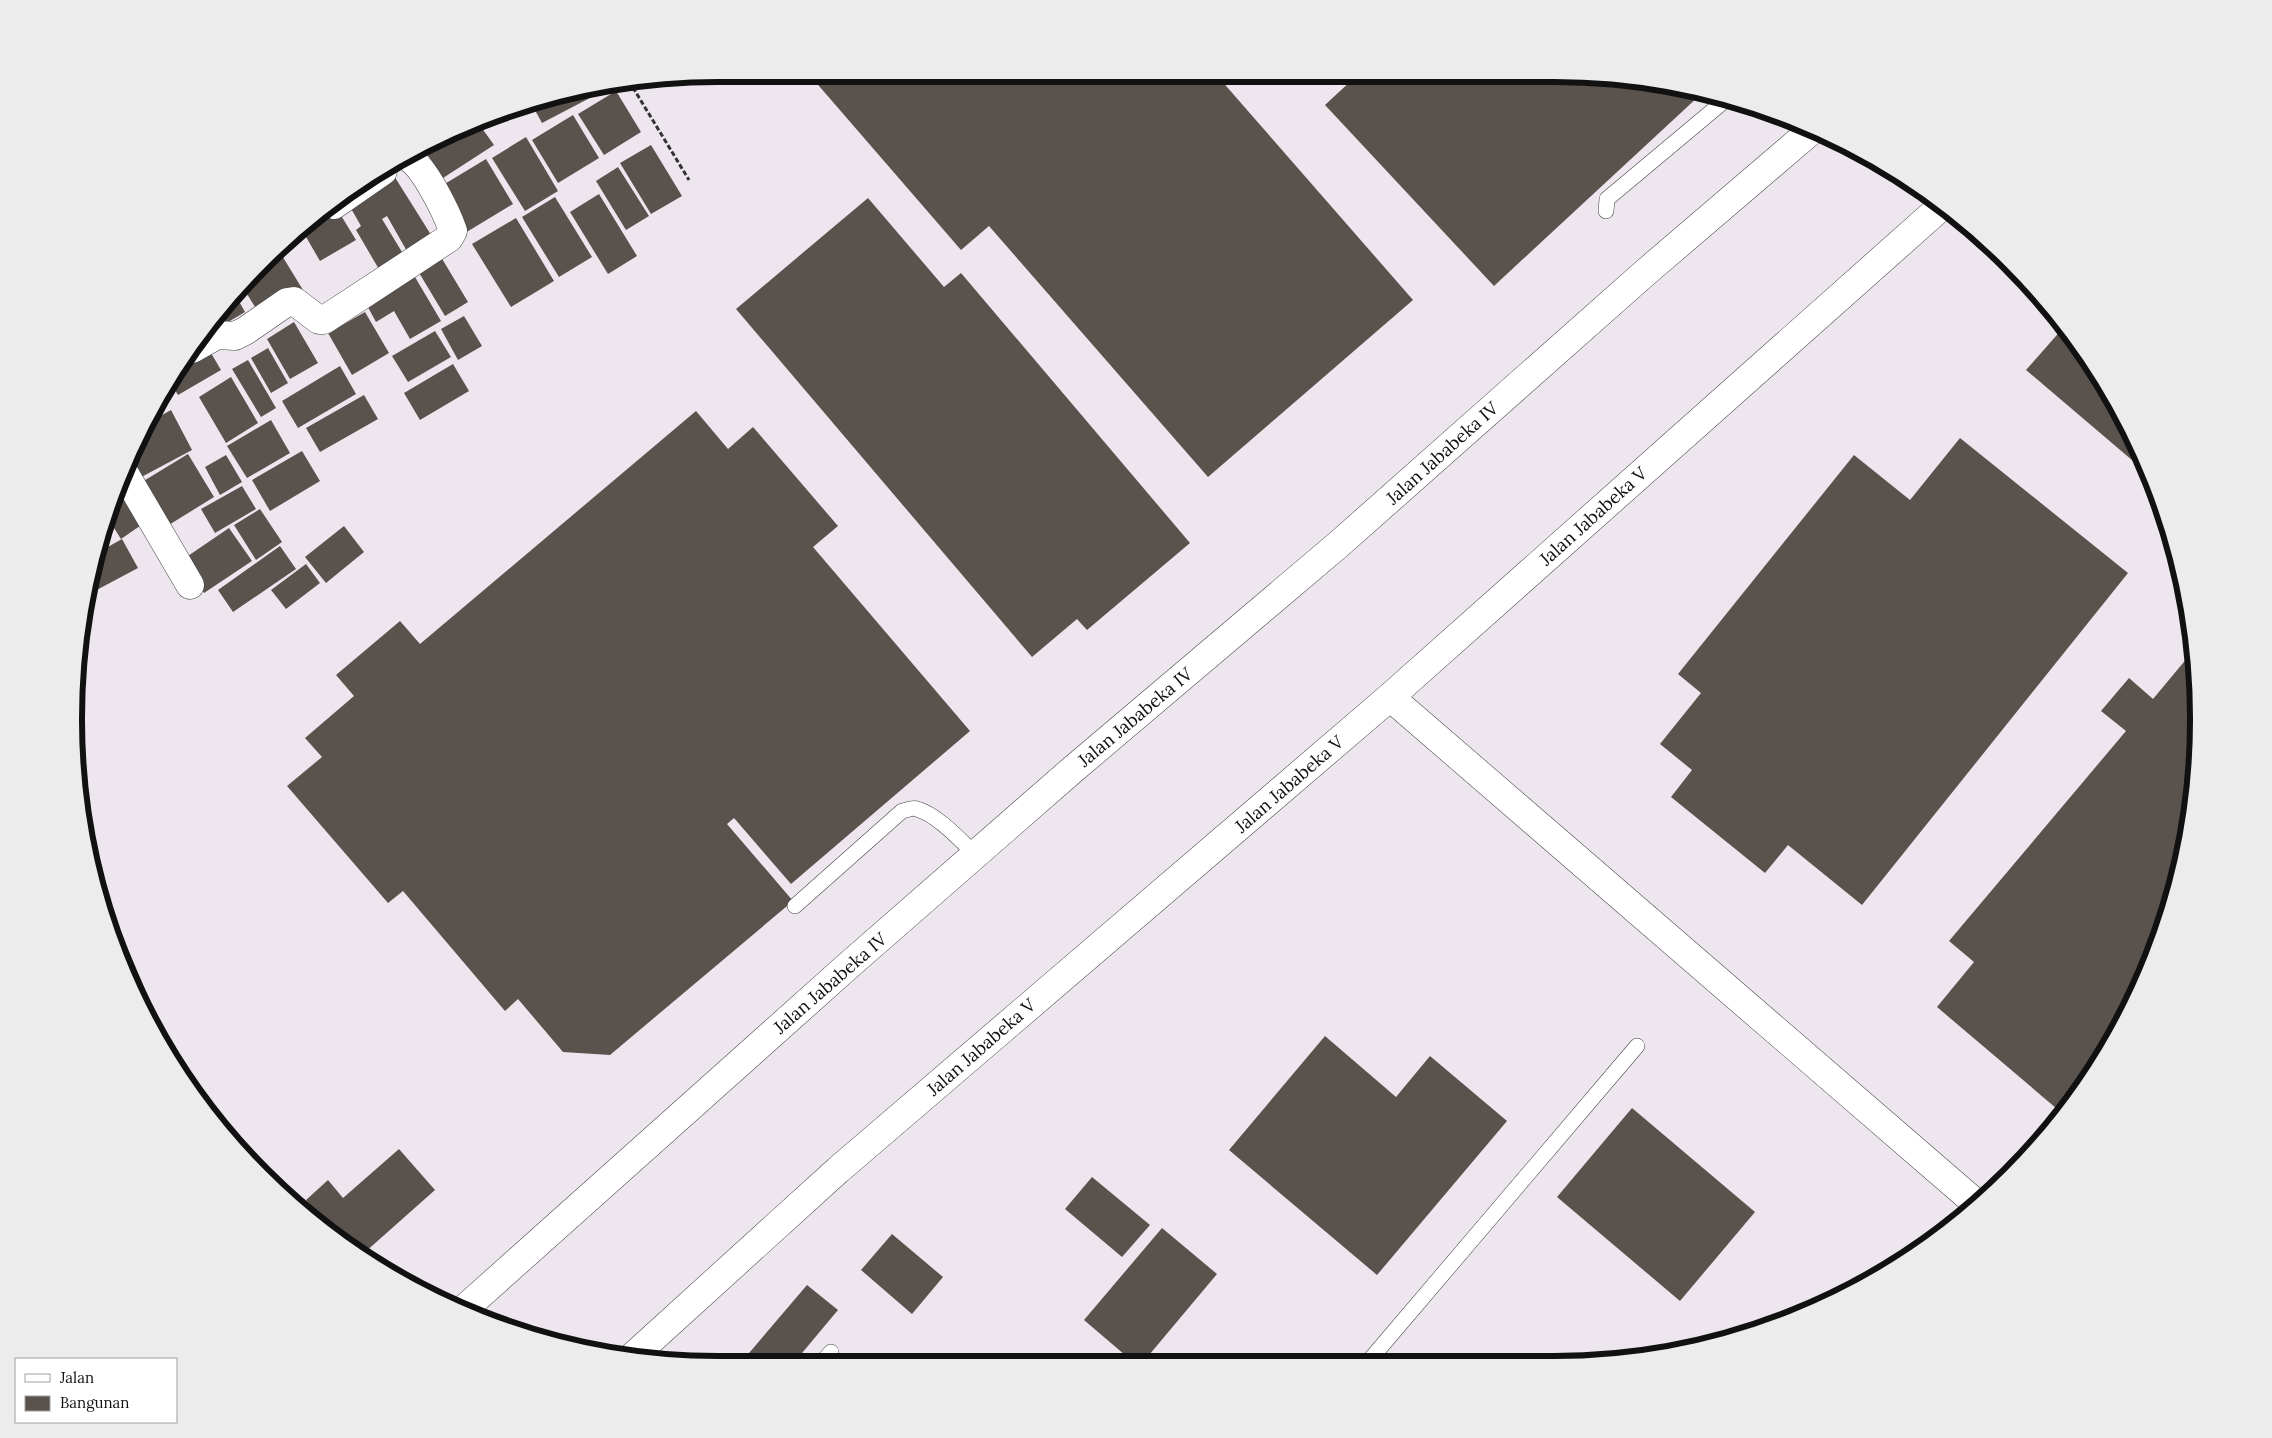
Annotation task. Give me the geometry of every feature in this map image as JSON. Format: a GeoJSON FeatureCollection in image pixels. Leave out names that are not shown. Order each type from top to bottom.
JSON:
{"type":"FeatureCollection","features":[{"type":"Feature","properties":{"kind":"street","name":"Jalan Jababeka IV"},"geometry":{"type":"LineString","coordinates":[[469,1304],[849,965],[977,856],[1071,771],[1339,544],[1646,272],[1806,135]]}},
{"type":"Feature","properties":{"kind":"street"},"geometry":{"type":"LineString","coordinates":[[208,340],[217,335],[235,336],[288,302],[294,301],[319,320],[324,320],[450,238],[452,231],[449,220],[419,168],[413,161]]}},
{"type":"Feature","properties":{"kind":"street","name":"Jalan Jababeka V"},"geometry":{"type":"LineString","coordinates":[[639,1350],[838,1170],[1390,698],[1936,211]]}},
{"type":"Feature","properties":{"kind":"street"},"geometry":{"type":"LineString","coordinates":[[129,481],[190,585]]}},
{"type":"Feature","properties":{"kind":"street"},"geometry":{"type":"LineString","coordinates":[[1390,698],[1971,1199]]}},
{"type":"Feature","properties":{"kind":"lane"},"geometry":{"type":"LineString","coordinates":[[1606,211],[1607,199],[1720,105]]}},
{"type":"Feature","properties":{"kind":"lane"},"geometry":{"type":"LineString","coordinates":[[795,906],[902,811],[915,808],[925,813],[977,856]]}},
{"type":"Feature","properties":{"kind":"lane"},"geometry":{"type":"LineString","coordinates":[[1373,1356],[1637,1046]]}},
{"type":"Feature","properties":{"kind":"path"},"geometry":{"type":"LineString","coordinates":[[634,88],[689,180]]}},
{"type":"Feature","properties":{"kind":"shaded area"},"geometry":{"type":"Polygon","coordinates":[[[719,82],[1553,82],[1595,84],[1677,95],[1718,104],[1758,116],[1835,148],[1907,190],[1973,240],[2003,269],[2032,299],[2082,365],[2124,437],[2141,475],[2156,514],[2168,554],[2177,595],[2184,636],[2190,719],[2184,802],[2177,843],[2168,884],[2156,924],[2141,963],[2124,1001],[2082,1073],[2032,1139],[2003,1169],[1973,1198],[1907,1248],[1835,1290],[1758,1322],[1718,1334],[1636,1350],[1553,1356],[719,1356],[677,1354],[595,1343],[554,1334],[514,1322],[437,1290],[365,1248],[299,1198],[240,1139],[214,1106],[190,1073],[148,1001],[116,924],[104,884],[88,802],[82,719],[88,636],[104,554],[116,514],[148,437],[190,365],[240,299],[299,240],[365,190],[437,148],[514,116],[554,104],[636,88],[719,82]]]}},
{"type":"Feature","properties":{"kind":"building"},"geometry":{"type":"Polygon","coordinates":[[[816,82],[1223,82],[1413,300],[1208,477],[989,226],[961,250],[816,82]]]}},
{"type":"Feature","properties":{"kind":"building"},"geometry":{"type":"Polygon","coordinates":[[[1350,82],[1553,82],[1595,84],[1636,88],[1696,99],[1494,286],[1325,105],[1350,82]]]}},
{"type":"Feature","properties":{"kind":"building"},"geometry":{"type":"Polygon","coordinates":[[[616,91],[641,132],[604,155],[578,114],[616,91]]]}},
{"type":"Feature","properties":{"kind":"building"},"geometry":{"type":"Polygon","coordinates":[[[596,95],[542,123],[535,110],[596,95]]]}},
{"type":"Feature","properties":{"kind":"building"},"geometry":{"type":"Polygon","coordinates":[[[573,115],[599,158],[558,183],[532,140],[573,115]]]}},
{"type":"Feature","properties":{"kind":"building"},"geometry":{"type":"Polygon","coordinates":[[[482,128],[494,145],[443,178],[427,154],[482,128]]]}},
{"type":"Feature","properties":{"kind":"building"},"geometry":{"type":"Polygon","coordinates":[[[526,137],[558,191],[525,211],[492,158],[526,137]]]}},
{"type":"Feature","properties":{"kind":"building"},"geometry":{"type":"Polygon","coordinates":[[[651,145],[682,196],[651,214],[620,163],[651,145]]]}},
{"type":"Feature","properties":{"kind":"building"},"geometry":{"type":"Polygon","coordinates":[[[486,159],[513,204],[465,233],[438,188],[486,159]]]}},
{"type":"Feature","properties":{"kind":"building"},"geometry":{"type":"Polygon","coordinates":[[[618,167],[649,216],[626,230],[596,181],[618,167]]]}},
{"type":"Feature","properties":{"kind":"building"},"geometry":{"type":"Polygon","coordinates":[[[392,173],[433,238],[408,253],[387,216],[382,219],[405,257],[380,271],[356,230],[361,226],[348,203],[392,173]]]}},
{"type":"Feature","properties":{"kind":"building"},"geometry":{"type":"Polygon","coordinates":[[[599,194],[637,256],[608,274],[570,212],[599,194]]]}},
{"type":"Feature","properties":{"kind":"building"},"geometry":{"type":"Polygon","coordinates":[[[555,197],[592,257],[559,277],[522,217],[555,197]]]}},
{"type":"Feature","properties":{"kind":"building"},"geometry":{"type":"Polygon","coordinates":[[[868,198],[944,287],[961,273],[1190,543],[1087,630],[1077,619],[1032,657],[736,309],[868,198]]]}},
{"type":"Feature","properties":{"kind":"building"},"geometry":{"type":"Polygon","coordinates":[[[338,210],[356,240],[320,261],[305,235],[338,210]]]}},
{"type":"Feature","properties":{"kind":"building"},"geometry":{"type":"Polygon","coordinates":[[[516,218],[554,281],[511,307],[472,244],[516,218]]]}},
{"type":"Feature","properties":{"kind":"building"},"geometry":{"type":"Polygon","coordinates":[[[282,256],[303,290],[260,315],[246,293],[282,256]]]}},
{"type":"Feature","properties":{"kind":"building"},"geometry":{"type":"Polygon","coordinates":[[[441,257],[468,302],[445,316],[418,271],[441,257]]]}},
{"type":"Feature","properties":{"kind":"building"},"geometry":{"type":"Polygon","coordinates":[[[412,272],[441,321],[410,339],[394,311],[376,322],[364,300],[412,272]]]}},
{"type":"Feature","properties":{"kind":"building"},"geometry":{"type":"Polygon","coordinates":[[[239,301],[245,312],[216,329],[239,301]]]}},
{"type":"Feature","properties":{"kind":"building"},"geometry":{"type":"Polygon","coordinates":[[[365,312],[389,353],[352,375],[328,333],[365,312]]]}},
{"type":"Feature","properties":{"kind":"building"},"geometry":{"type":"Polygon","coordinates":[[[464,316],[482,346],[458,360],[441,329],[464,316]]]}},
{"type":"Feature","properties":{"kind":"building"},"geometry":{"type":"Polygon","coordinates":[[[294,322],[318,363],[290,379],[267,339],[294,322]]]}},
{"type":"Feature","properties":{"kind":"building"},"geometry":{"type":"Polygon","coordinates":[[[435,331],[451,357],[408,382],[392,356],[435,331]]]}},
{"type":"Feature","properties":{"kind":"building"},"geometry":{"type":"Polygon","coordinates":[[[2059,333],[2082,365],[2104,401],[2136,463],[2026,370],[2059,333]]]}},
{"type":"Feature","properties":{"kind":"building"},"geometry":{"type":"Polygon","coordinates":[[[208,348],[221,370],[178,395],[175,390],[198,354],[208,348]]]}},
{"type":"Feature","properties":{"kind":"building"},"geometry":{"type":"Polygon","coordinates":[[[268,348],[288,383],[271,393],[251,358],[268,348]]]}},
{"type":"Feature","properties":{"kind":"building"},"geometry":{"type":"Polygon","coordinates":[[[248,360],[276,408],[261,417],[232,369],[248,360]]]}},
{"type":"Feature","properties":{"kind":"building"},"geometry":{"type":"Polygon","coordinates":[[[453,364],[469,391],[420,420],[404,393],[453,364]]]}},
{"type":"Feature","properties":{"kind":"building"},"geometry":{"type":"Polygon","coordinates":[[[340,366],[356,394],[298,428],[282,401],[340,366]]]}},
{"type":"Feature","properties":{"kind":"building"},"geometry":{"type":"Polygon","coordinates":[[[231,377],[258,423],[226,443],[199,397],[231,377]]]}},
{"type":"Feature","properties":{"kind":"building"},"geometry":{"type":"Polygon","coordinates":[[[364,395],[378,419],[320,452],[306,428],[364,395]]]}},
{"type":"Feature","properties":{"kind":"building"},"geometry":{"type":"Polygon","coordinates":[[[171,410],[192,450],[132,482],[130,478],[131,475],[159,417],[171,410]]]}},
{"type":"Feature","properties":{"kind":"building"},"geometry":{"type":"Polygon","coordinates":[[[696,411],[728,449],[753,427],[838,526],[813,547],[970,731],[791,884],[734,818],[727,824],[793,901],[610,1055],[563,1052],[518,999],[505,1011],[403,891],[388,903],[287,786],[322,757],[305,738],[354,696],[336,675],[400,621],[420,644],[696,411]]]}},
{"type":"Feature","properties":{"kind":"building"},"geometry":{"type":"Polygon","coordinates":[[[271,420],[290,453],[247,478],[227,446],[271,420]]]}},
{"type":"Feature","properties":{"kind":"building"},"geometry":{"type":"Polygon","coordinates":[[[1960,438],[2128,573],[1862,905],[1788,845],[1765,873],[1671,797],[1692,770],[1660,744],[1701,693],[1678,674],[1854,455],[1910,500],[1960,438]]]}},
{"type":"Feature","properties":{"kind":"building"},"geometry":{"type":"Polygon","coordinates":[[[302,451],[320,481],[270,511],[252,480],[302,451]]]}},
{"type":"Feature","properties":{"kind":"building"},"geometry":{"type":"Polygon","coordinates":[[[188,454],[214,497],[164,528],[137,485],[188,454]]]}},
{"type":"Feature","properties":{"kind":"building"},"geometry":{"type":"Polygon","coordinates":[[[226,455],[242,482],[220,495],[205,467],[226,455]]]}},
{"type":"Feature","properties":{"kind":"building"},"geometry":{"type":"Polygon","coordinates":[[[242,486],[256,509],[215,533],[201,509],[242,486]]]}},
{"type":"Feature","properties":{"kind":"building"},"geometry":{"type":"Polygon","coordinates":[[[130,490],[150,519],[121,539],[113,526],[124,494],[130,490]]]}},
{"type":"Feature","properties":{"kind":"building"},"geometry":{"type":"Polygon","coordinates":[[[260,509],[282,542],[256,560],[234,525],[260,509]]]}},
{"type":"Feature","properties":{"kind":"building"},"geometry":{"type":"Polygon","coordinates":[[[344,526],[364,552],[326,583],[305,557],[344,526]]]}},
{"type":"Feature","properties":{"kind":"building"},"geometry":{"type":"Polygon","coordinates":[[[229,528],[252,561],[204,593],[182,560],[229,528]]]}},
{"type":"Feature","properties":{"kind":"building"},"geometry":{"type":"Polygon","coordinates":[[[122,539],[138,568],[96,590],[104,554],[106,548],[122,539]]]}},
{"type":"Feature","properties":{"kind":"building"},"geometry":{"type":"Polygon","coordinates":[[[280,546],[296,569],[233,612],[218,590],[280,546]]]}},
{"type":"Feature","properties":{"kind":"building"},"geometry":{"type":"Polygon","coordinates":[[[306,564],[320,583],[286,609],[271,590],[306,564]]]}},
{"type":"Feature","properties":{"kind":"building"},"geometry":{"type":"Polygon","coordinates":[[[2186,659],[2190,719],[2188,761],[2184,802],[2168,884],[2156,924],[2124,1001],[2082,1073],[2056,1108],[1937,1007],[1974,962],[1949,941],[2126,731],[2101,711],[2129,678],[2153,699],[2186,659]]]}},
{"type":"Feature","properties":{"kind":"building"},"geometry":{"type":"Polygon","coordinates":[[[113,914],[157,1017],[131,963],[113,914]]]}},
{"type":"Feature","properties":{"kind":"building"},"geometry":{"type":"Polygon","coordinates":[[[1325,1036],[1396,1097],[1430,1056],[1507,1121],[1377,1275],[1229,1150],[1325,1036]]]}},
{"type":"Feature","properties":{"kind":"building"},"geometry":{"type":"Polygon","coordinates":[[[1632,1108],[1755,1212],[1680,1301],[1557,1197],[1632,1108]]]}},
{"type":"Feature","properties":{"kind":"building"},"geometry":{"type":"Polygon","coordinates":[[[399,1149],[435,1190],[368,1250],[316,1212],[306,1200],[328,1180],[343,1198],[399,1149]]]}},
{"type":"Feature","properties":{"kind":"building"},"geometry":{"type":"Polygon","coordinates":[[[1092,1177],[1150,1225],[1122,1257],[1065,1209],[1092,1177]]]}},
{"type":"Feature","properties":{"kind":"building"},"geometry":{"type":"Polygon","coordinates":[[[1162,1228],[1217,1274],[1148,1356],[1126,1356],[1084,1320],[1162,1228]]]}},
{"type":"Feature","properties":{"kind":"building"},"geometry":{"type":"Polygon","coordinates":[[[892,1234],[943,1277],[912,1314],[861,1270],[892,1234]]]}},
{"type":"Feature","properties":{"kind":"building"},"geometry":{"type":"Polygon","coordinates":[[[807,1285],[838,1310],[800,1356],[747,1356],[807,1285]]]}}]}
